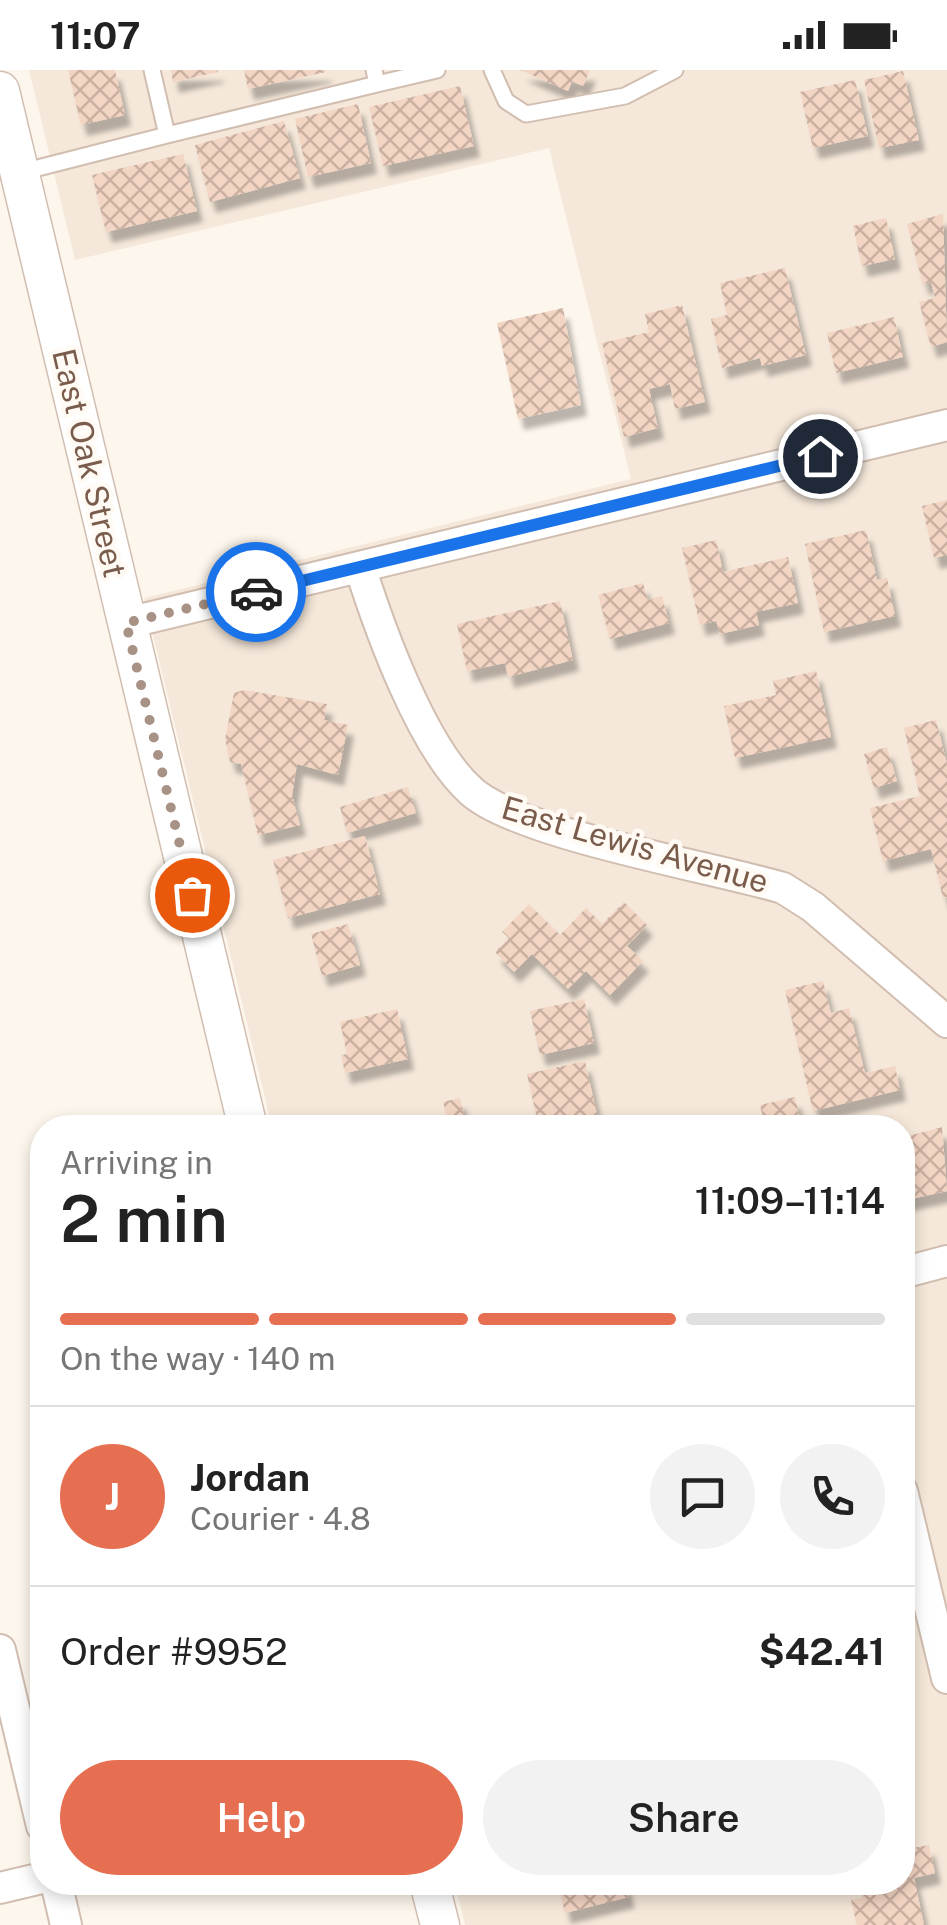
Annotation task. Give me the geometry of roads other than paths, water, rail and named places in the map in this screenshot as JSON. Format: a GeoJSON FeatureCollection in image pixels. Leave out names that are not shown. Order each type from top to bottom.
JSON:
{"type":"FeatureCollection","features":[{"type":"Feature","properties":{"kind":"street","name":"East Oak Street"},"geometry":{"type":"LineString","coordinates":[[0,91],[245,1115]]}},
{"type":"Feature","properties":{"kind":"street"},"geometry":{"type":"LineString","coordinates":[[126,623],[947,425]]}},
{"type":"Feature","properties":{"kind":"street","name":"East Lewis Avenue"},"geometry":{"type":"LineString","coordinates":[[360,567],[389,648],[423,719],[452,771],[473,794],[501,812],[553,828],[783,888],[812,907],[947,1022]]}},
{"type":"Feature","properties":{"kind":"street"},"geometry":{"type":"LineString","coordinates":[[915,1270],[947,1261]]}},
{"type":"Feature","properties":{"kind":"street"},"geometry":{"type":"LineString","coordinates":[[915,1545],[947,1678]]}},
{"type":"Feature","properties":{"kind":"street"},"geometry":{"type":"LineString","coordinates":[[0,1650],[30,1776]]}},
{"type":"Feature","properties":{"kind":"street"},"geometry":{"type":"LineString","coordinates":[[0,1888],[30,1881]]}},
{"type":"Feature","properties":{"kind":"street"},"geometry":{"type":"LineString","coordinates":[[59,1895],[66,1925]]}},
{"type":"Feature","properties":{"kind":"street"},"geometry":{"type":"LineString","coordinates":[[432,1895],[440,1925]]}},
{"type":"Feature","properties":{"kind":"lane"},"geometry":{"type":"LineString","coordinates":[[152,70],[167,134]]}},
{"type":"Feature","properties":{"kind":"lane"},"geometry":{"type":"LineString","coordinates":[[20,172],[376,77],[437,70]]}},
{"type":"Feature","properties":{"kind":"lane"},"geometry":{"type":"LineString","coordinates":[[492,70],[506,101],[526,114],[625,96],[675,70]]}}]}
